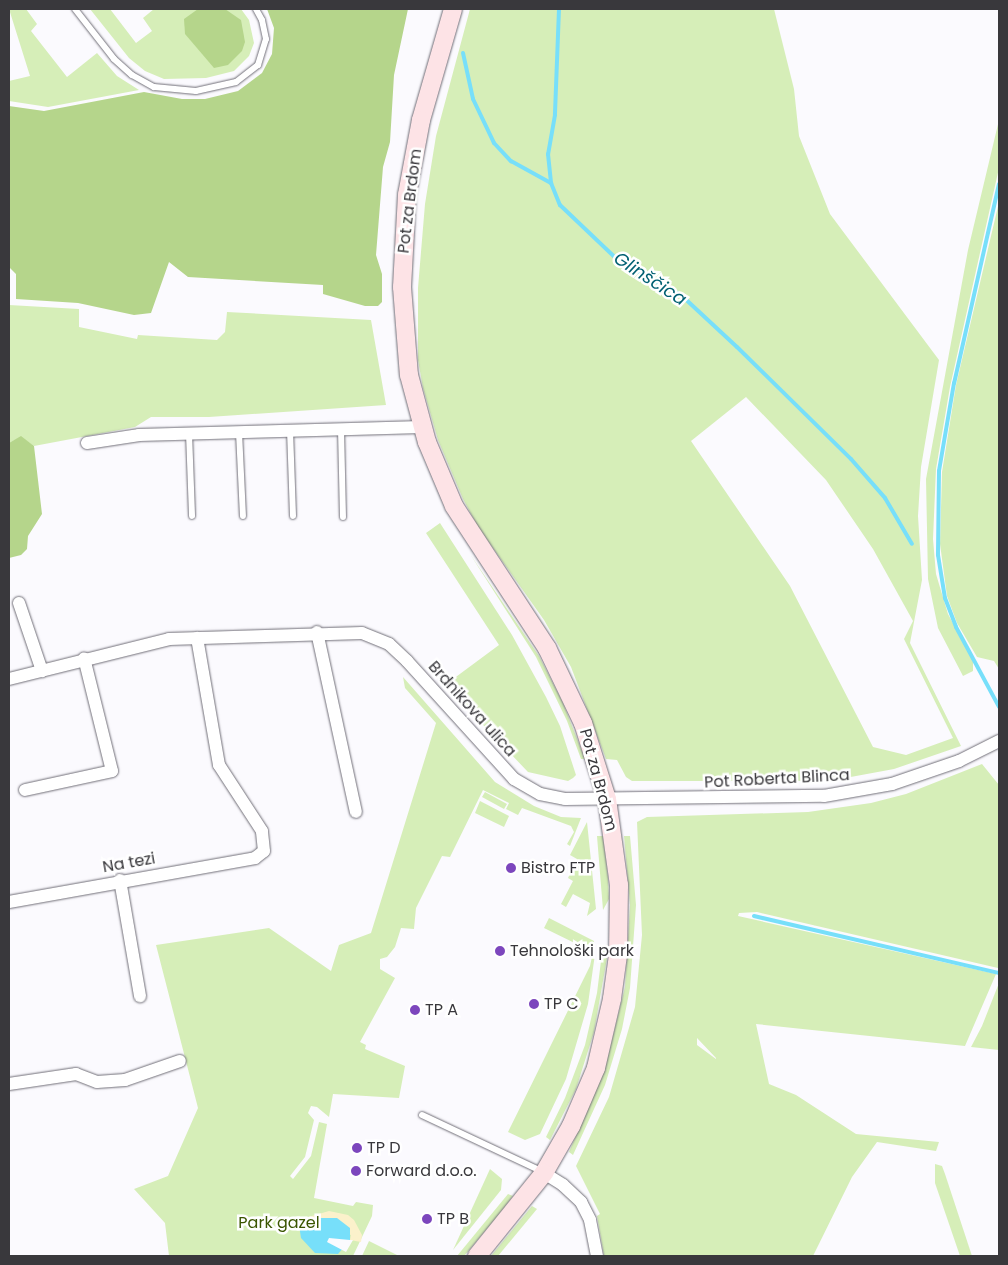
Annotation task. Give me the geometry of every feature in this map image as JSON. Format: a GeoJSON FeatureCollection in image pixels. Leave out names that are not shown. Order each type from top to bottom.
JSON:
{"type":"FeatureCollection","features":[{"type":"Feature","properties":{"kind":"main road","name":"Pot za Brdom"},"geometry":{"type":"LineString","coordinates":[[454,9],[421,120],[403,228],[404,340],[422,427],[443,482],[464,524],[524,611],[560,673],[583,723],[607,799],[619,885],[618,955],[612,999],[596,1068],[584,1098],[544,1173],[477,1256]]}},
{"type":"Feature","properties":{"kind":"street"},"geometry":{"type":"LineString","coordinates":[[86,443],[139,435],[422,427]]}},
{"type":"Feature","properties":{"kind":"street"},"geometry":{"type":"LineString","coordinates":[[19,603],[42,671]]}},
{"type":"Feature","properties":{"kind":"street"},"geometry":{"type":"LineString","coordinates":[[317,632],[356,812]]}},
{"type":"Feature","properties":{"kind":"street","name":"Brdnikova ulica"},"geometry":{"type":"LineString","coordinates":[[9,679],[84,658],[169,639],[317,632],[362,633],[389,644],[504,770],[526,787],[560,799],[607,799]]}},
{"type":"Feature","properties":{"kind":"street","name":"Na tezi"},"geometry":{"type":"LineString","coordinates":[[9,902],[120,880],[255,858],[264,851],[265,838],[219,764],[197,638]]}},
{"type":"Feature","properties":{"kind":"street"},"geometry":{"type":"LineString","coordinates":[[25,790],[112,771],[84,658]]}},
{"type":"Feature","properties":{"kind":"street","name":"Pot Roberta Blinca"},"geometry":{"type":"LineString","coordinates":[[607,799],[782,798],[854,792],[892,784],[959,761],[999,741]]}},
{"type":"Feature","properties":{"kind":"street"},"geometry":{"type":"LineString","coordinates":[[120,880],[140,996]]}},
{"type":"Feature","properties":{"kind":"street"},"geometry":{"type":"LineString","coordinates":[[9,1084],[76,1074],[97,1082],[125,1080],[180,1061]]}},
{"type":"Feature","properties":{"kind":"street"},"geometry":{"type":"LineString","coordinates":[[544,1173],[563,1184],[582,1202],[590,1220],[597,1256]]}},
{"type":"Feature","properties":{"kind":"lane"},"geometry":{"type":"LineString","coordinates":[[74,9],[114,59],[132,75],[154,86],[196,91],[236,82],[258,65],[266,39],[262,20],[256,9]]}},
{"type":"Feature","properties":{"kind":"lane"},"geometry":{"type":"LineString","coordinates":[[340,429],[343,517]]}},
{"type":"Feature","properties":{"kind":"lane"},"geometry":{"type":"LineString","coordinates":[[290,430],[293,516]]}},
{"type":"Feature","properties":{"kind":"lane"},"geometry":{"type":"LineString","coordinates":[[240,432],[243,516]]}},
{"type":"Feature","properties":{"kind":"lane"},"geometry":{"type":"LineString","coordinates":[[189,433],[192,516]]}},
{"type":"Feature","properties":{"kind":"lane"},"geometry":{"type":"LineString","coordinates":[[422,1115],[544,1173]]}},
{"type":"Feature","properties":{"kind":"green space"},"geometry":{"type":"Polygon","coordinates":[[[9,9],[26,9],[37,24],[31,31],[67,77],[97,53],[117,76],[139,90],[48,107],[9,101],[9,81],[30,76],[9,9]]]}},
{"type":"Feature","properties":{"kind":"green space"},"geometry":{"type":"Polygon","coordinates":[[[90,9],[110,9],[136,43],[152,31],[143,18],[154,9],[241,9],[249,20],[254,43],[249,56],[234,71],[206,78],[164,79],[145,71],[129,58],[90,9]]]}},
{"type":"Feature","properties":{"kind":"green space"},"geometry":{"type":"Polygon","coordinates":[[[198,9],[225,9],[241,20],[245,42],[242,51],[228,65],[214,68],[185,34],[184,19],[198,9]]]}},
{"type":"Feature","properties":{"kind":"green space"},"geometry":{"type":"Polygon","coordinates":[[[267,9],[408,9],[394,75],[390,142],[383,167],[376,255],[382,274],[382,302],[378,306],[365,306],[323,294],[323,285],[188,277],[169,262],[151,313],[134,315],[78,303],[16,299],[16,274],[9,267],[9,106],[44,111],[144,92],[182,99],[205,99],[238,91],[262,73],[272,54],[274,28],[267,9]]]}},
{"type":"Feature","properties":{"kind":"green space"},"geometry":{"type":"Polygon","coordinates":[[[470,9],[774,9],[794,89],[799,136],[830,214],[939,360],[921,467],[918,516],[922,580],[910,643],[961,746],[894,769],[829,781],[632,781],[626,777],[617,760],[606,759],[571,667],[544,620],[478,527],[463,499],[438,440],[423,388],[418,360],[418,288],[425,204],[436,136],[470,9]],[[746,397],[691,441],[790,586],[873,747],[906,755],[953,738],[904,639],[913,621],[873,549],[826,480],[746,397]]]}},
{"type":"Feature","properties":{"kind":"green space"},"geometry":{"type":"Polygon","coordinates":[[[999,120],[999,168],[950,387],[936,469],[933,539],[936,574],[948,614],[973,661],[973,671],[963,676],[938,628],[928,579],[926,479],[968,250],[999,120]]]}},
{"type":"Feature","properties":{"kind":"green space"},"geometry":{"type":"Polygon","coordinates":[[[999,202],[999,669],[994,661],[977,657],[957,623],[947,596],[940,544],[942,472],[956,385],[999,202]]]}},
{"type":"Feature","properties":{"kind":"green space"},"geometry":{"type":"Polygon","coordinates":[[[9,305],[79,309],[79,327],[137,339],[138,335],[217,340],[225,332],[227,312],[371,320],[386,405],[209,417],[151,417],[135,427],[34,446],[21,437],[9,443],[9,305]]]}},
{"type":"Feature","properties":{"kind":"green space"},"geometry":{"type":"Polygon","coordinates":[[[21,436],[34,446],[42,514],[28,536],[27,549],[21,555],[9,558],[9,443],[21,436]]]}},
{"type":"Feature","properties":{"kind":"green space"},"geometry":{"type":"Polygon","coordinates":[[[440,523],[512,635],[546,697],[560,726],[576,775],[568,781],[528,772],[445,685],[499,645],[426,533],[440,523]]]}},
{"type":"Feature","properties":{"kind":"green space"},"geometry":{"type":"Polygon","coordinates":[[[470,554],[539,656],[563,703],[585,759],[581,759],[567,721],[536,657],[470,554]]]}},
{"type":"Feature","properties":{"kind":"green space","name":"Park gazel"},"geometry":{"type":"Polygon","coordinates":[[[403,677],[495,782],[534,806],[561,817],[581,818],[570,846],[567,844],[574,832],[571,826],[522,808],[518,815],[506,809],[509,803],[483,790],[450,857],[442,856],[416,908],[414,929],[401,928],[395,947],[387,957],[380,959],[380,969],[395,978],[360,1042],[366,1045],[365,1049],[405,1066],[399,1098],[333,1094],[329,1117],[317,1107],[311,1106],[308,1113],[314,1120],[305,1157],[290,1176],[293,1179],[311,1156],[319,1122],[327,1124],[314,1198],[353,1206],[356,1202],[373,1205],[372,1216],[353,1256],[169,1256],[165,1223],[134,1189],[168,1176],[198,1108],[156,945],[269,928],[331,971],[339,945],[371,933],[436,723],[405,688],[403,677]]]}},
{"type":"Feature","properties":{"kind":"green space"},"geometry":{"type":"Polygon","coordinates":[[[982,764],[999,785],[998,968],[757,912],[739,913],[738,916],[996,974],[965,1046],[756,1024],[769,1084],[796,1095],[856,1134],[939,1142],[936,1151],[877,1142],[852,1177],[813,1256],[604,1256],[597,1216],[600,1214],[576,1166],[609,1097],[635,1007],[642,935],[637,822],[647,817],[808,812],[871,803],[906,794],[982,764]],[[697,1038],[697,1045],[716,1058],[697,1038]]]}},
{"type":"Feature","properties":{"kind":"green space"},"geometry":{"type":"Polygon","coordinates":[[[485,792],[507,804],[504,809],[482,797],[485,792]]]}},
{"type":"Feature","properties":{"kind":"green space"},"geometry":{"type":"Polygon","coordinates":[[[480,801],[509,816],[504,827],[475,813],[480,801]]]}},
{"type":"Feature","properties":{"kind":"green space"},"geometry":{"type":"Polygon","coordinates":[[[587,822],[596,909],[587,916],[590,903],[573,894],[566,907],[561,904],[573,881],[568,878],[577,859],[570,855],[587,822]]]}},
{"type":"Feature","properties":{"kind":"green space"},"geometry":{"type":"Polygon","coordinates":[[[597,836],[603,836],[608,877],[609,899],[603,910],[597,836]]]}},
{"type":"Feature","properties":{"kind":"green space"},"geometry":{"type":"Polygon","coordinates":[[[624,836],[630,836],[636,905],[630,988],[622,1029],[605,1085],[573,1155],[569,1152],[605,1068],[625,987],[630,905],[624,836]]]}},
{"type":"Feature","properties":{"kind":"green space"},"geometry":{"type":"Polygon","coordinates":[[[549,918],[594,941],[595,954],[588,1004],[566,1079],[540,1134],[525,1140],[508,1132],[590,966],[593,952],[544,928],[549,918]]]}},
{"type":"Feature","properties":{"kind":"green space"},"geometry":{"type":"Polygon","coordinates":[[[603,945],[607,958],[594,1032],[576,1089],[550,1140],[546,1137],[565,1098],[585,1045],[597,993],[603,945]]]}},
{"type":"Feature","properties":{"kind":"green space"},"geometry":{"type":"Polygon","coordinates":[[[999,983],[999,1050],[971,1047],[982,1026],[999,983]]]}},
{"type":"Feature","properties":{"kind":"green space"},"geometry":{"type":"Polygon","coordinates":[[[935,1164],[942,1166],[972,1256],[960,1256],[935,1183],[935,1164]]]}},
{"type":"Feature","properties":{"kind":"green space"},"geometry":{"type":"Polygon","coordinates":[[[490,1169],[502,1179],[501,1190],[453,1250],[490,1169]]]}},
{"type":"Feature","properties":{"kind":"green space"},"geometry":{"type":"Polygon","coordinates":[[[508,1194],[513,1196],[496,1218],[464,1256],[457,1256],[508,1194]]]}},
{"type":"Feature","properties":{"kind":"green space"},"geometry":{"type":"Polygon","coordinates":[[[532,1206],[537,1209],[498,1256],[491,1256],[532,1206]]]}},
{"type":"Feature","properties":{"kind":"green space"},"geometry":{"type":"Polygon","coordinates":[[[369,1241],[399,1256],[362,1256],[369,1241]]]}},
{"type":"Feature","properties":{"kind":"sand"},"geometry":{"type":"Polygon","coordinates":[[[329,1211],[348,1215],[354,1220],[362,1235],[361,1242],[350,1240],[351,1235],[306,1222],[299,1225],[298,1220],[329,1211]]]}},
{"type":"Feature","properties":{"kind":"water"},"geometry":{"type":"Polygon","coordinates":[[[318,1218],[337,1218],[350,1228],[350,1240],[338,1254],[315,1253],[301,1238],[299,1225],[318,1218]]]}},
{"type":"Feature","properties":{"kind":"pier"},"geometry":{"type":"Polygon","coordinates":[[[329,1238],[353,1240],[346,1252],[327,1242],[329,1238]]]}},
{"type":"Feature","properties":{"kind":"waterway","name":"Glinščica"},"geometry":{"type":"LineString","coordinates":[[559,9],[555,115],[548,154],[551,183],[560,205],[621,263],[681,295],[737,347],[851,459],[885,498],[912,544]]}},
{"type":"Feature","properties":{"kind":"waterway"},"geometry":{"type":"LineString","coordinates":[[463,53],[473,99],[494,143],[511,161],[551,183]]}},
{"type":"Feature","properties":{"kind":"waterway","name":"Glinščica"},"geometry":{"type":"LineString","coordinates":[[999,184],[954,383],[939,471],[938,555],[945,598],[956,627],[999,707]]}},
{"type":"Feature","properties":{"kind":"waterway"},"geometry":{"type":"LineString","coordinates":[[754,916],[999,973]]}},
{"type":"Feature","properties":{"kind":"place","name":"Bistro FTP"},"geometry":{"type":"Point","coordinates":[511,868]}},
{"type":"Feature","properties":{"kind":"place","name":"Tehnološki park"},"geometry":{"type":"Point","coordinates":[500,951]}},
{"type":"Feature","properties":{"kind":"place","name":"TP C"},"geometry":{"type":"Point","coordinates":[534,1004]}},
{"type":"Feature","properties":{"kind":"place","name":"TP A"},"geometry":{"type":"Point","coordinates":[415,1010]}},
{"type":"Feature","properties":{"kind":"place","name":"TP D"},"geometry":{"type":"Point","coordinates":[357,1148]}},
{"type":"Feature","properties":{"kind":"place","name":"Forward d.o.o."},"geometry":{"type":"Point","coordinates":[356,1171]}},
{"type":"Feature","properties":{"kind":"place","name":"TP B"},"geometry":{"type":"Point","coordinates":[427,1219]}}]}
